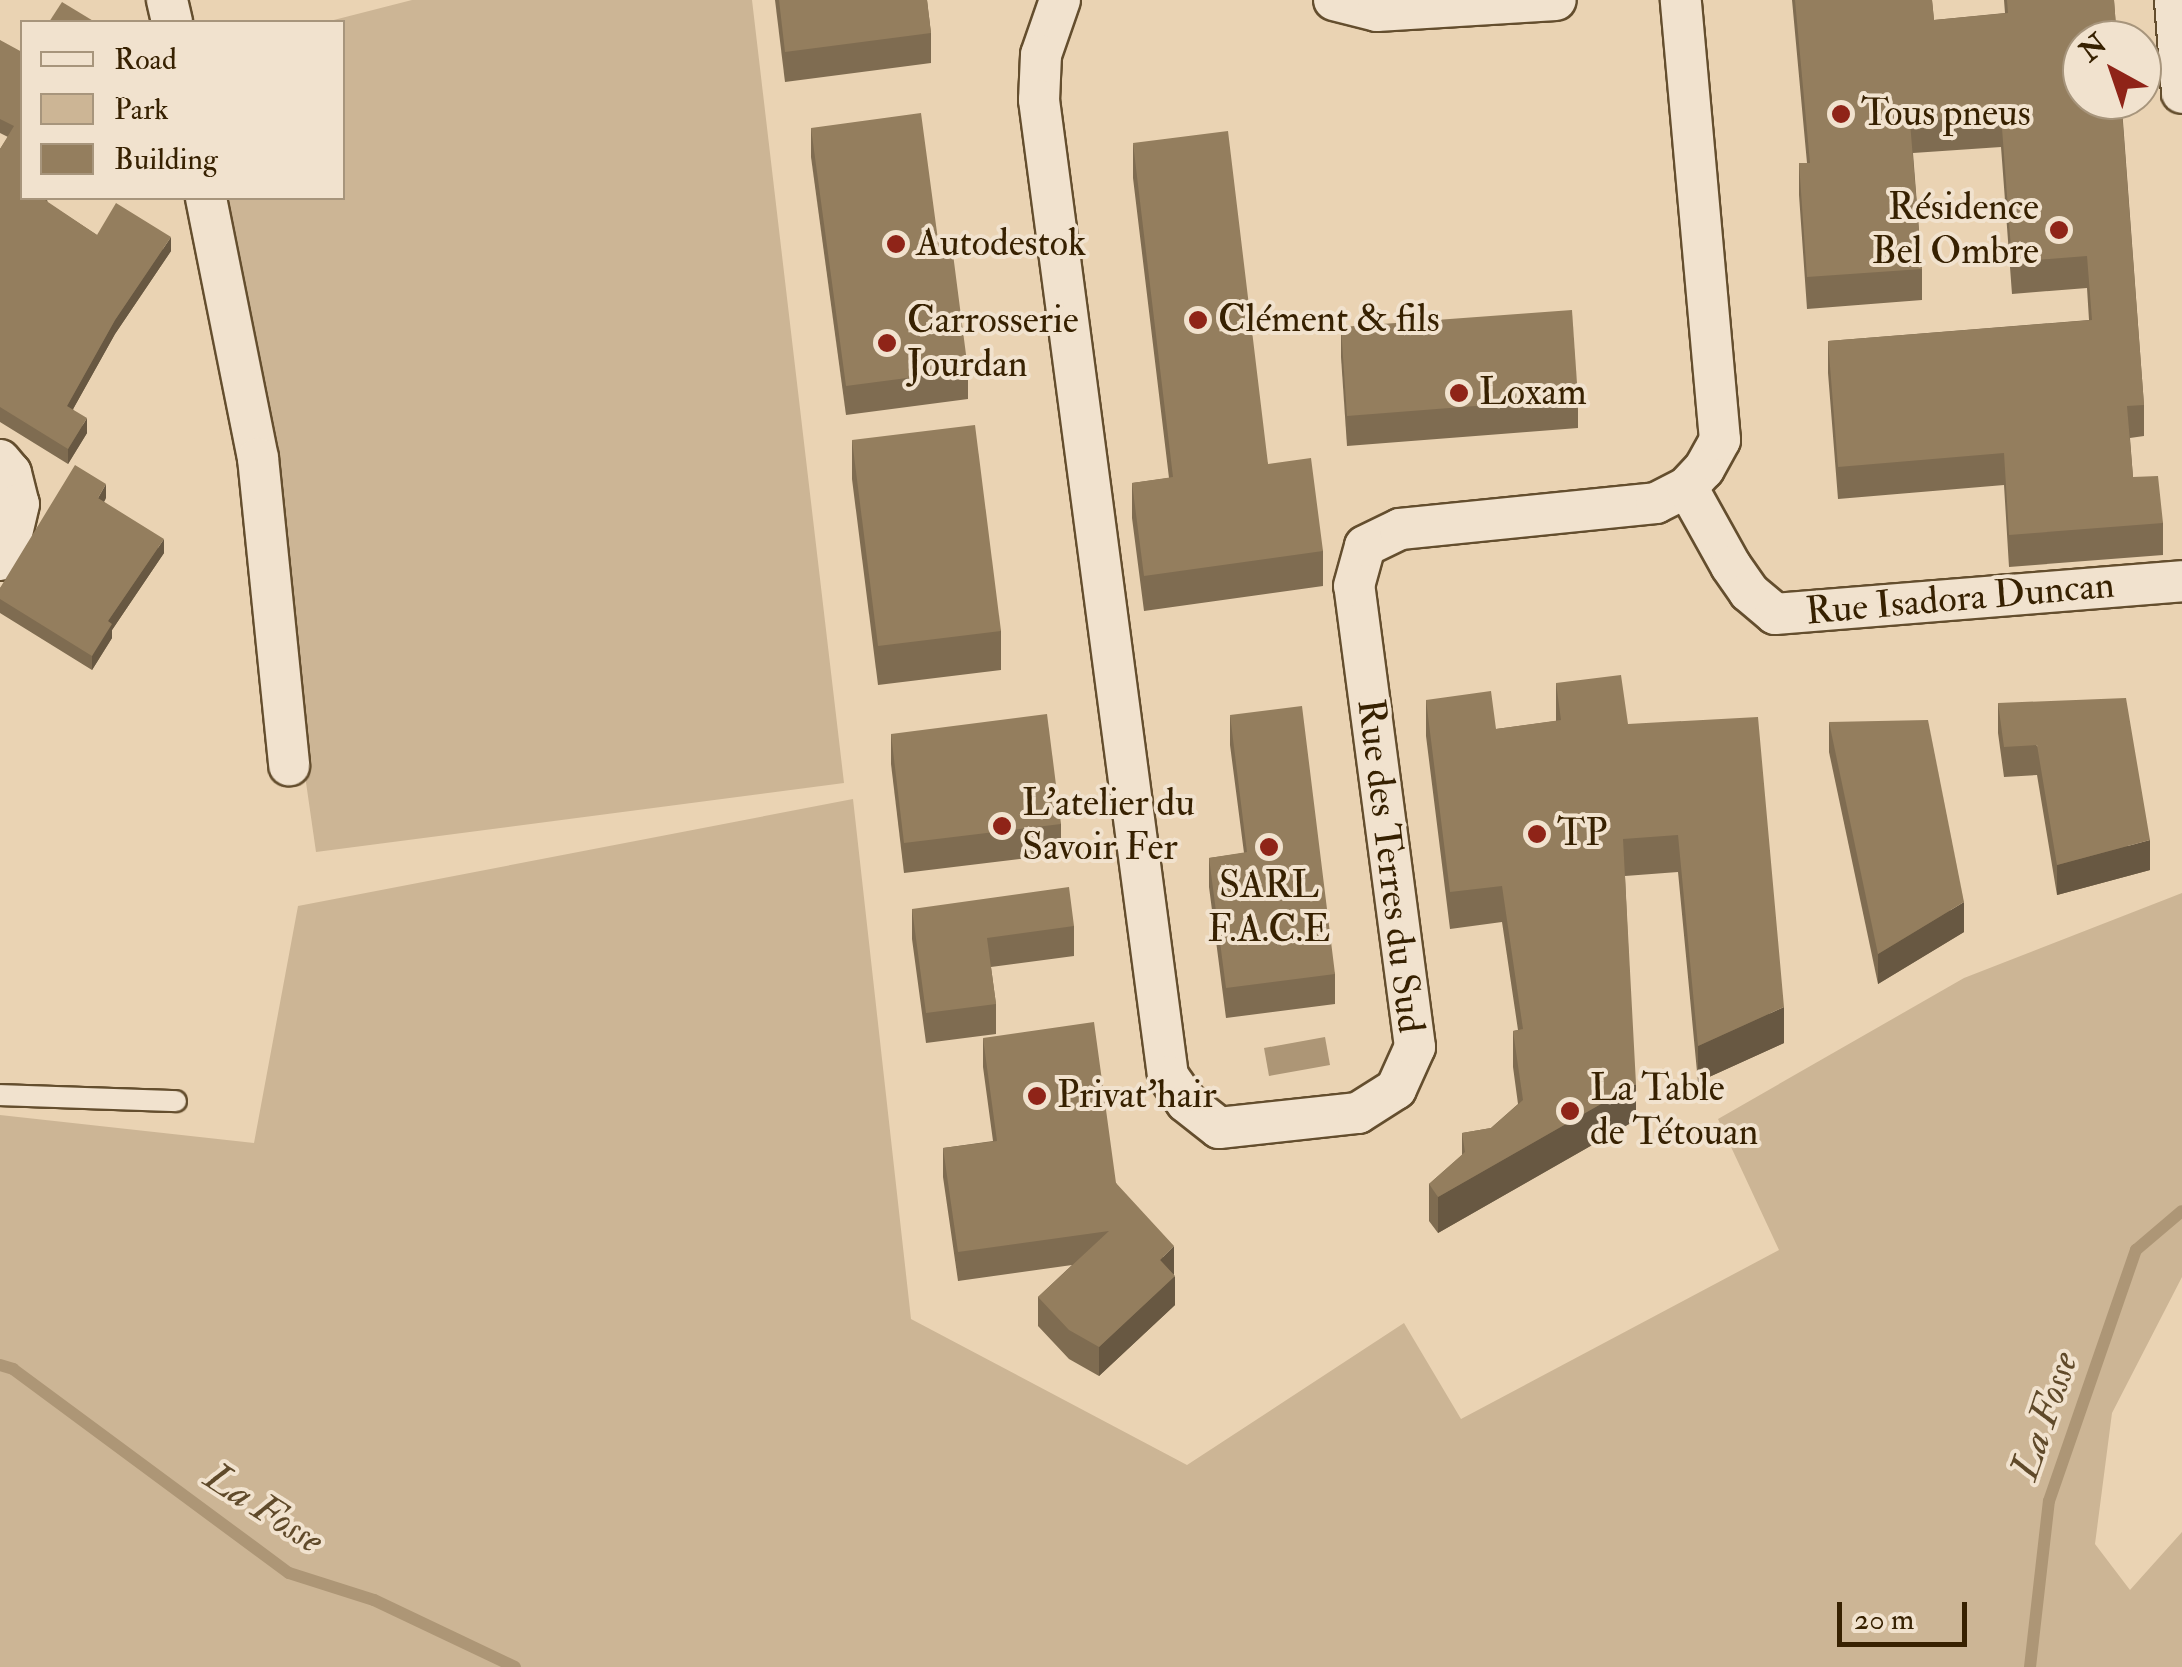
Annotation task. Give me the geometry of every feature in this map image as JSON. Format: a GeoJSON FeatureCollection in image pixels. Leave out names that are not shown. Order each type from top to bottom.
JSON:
{"type":"FeatureCollection","features":[{"type":"Feature","properties":{"kind":"street","name":"Rue des Terres du Sud"},"geometry":{"type":"LineString","coordinates":[[1060,0],[1041,55],[1039,100],[1165,1056],[1168,1076],[1186,1102],[1219,1128],[1358,1112],[1396,1089],[1416,1047],[1354,586],[1366,546],[1400,529],[1656,503],[1686,487]]}},
{"type":"Feature","properties":{"kind":"street"},"geometry":{"type":"LineString","coordinates":[[1334,0],[1377,6],[1556,0]]}},
{"type":"Feature","properties":{"kind":"street"},"geometry":{"type":"LineString","coordinates":[[1681,0],[1720,440],[1704,469],[1686,487]]}},
{"type":"Feature","properties":{"kind":"street"},"geometry":{"type":"LineString","coordinates":[[2175,0],[2182,93]]}},
{"type":"Feature","properties":{"kind":"street"},"geometry":{"type":"LineString","coordinates":[[206,200],[258,458],[289,766]]}},
{"type":"Feature","properties":{"kind":"street"},"geometry":{"type":"LineString","coordinates":[[0,460],[11,473],[19,504],[8,552],[0,560]]}},
{"type":"Feature","properties":{"kind":"street","name":"Rue Isadora Duncan"},"geometry":{"type":"LineString","coordinates":[[1686,487],[1749,592],[1776,614],[2182,581]]}},
{"type":"Feature","properties":{"kind":"lane"},"geometry":{"type":"LineString","coordinates":[[0,1095],[176,1101]]}},
{"type":"Feature","properties":{"kind":"green space"},"geometry":{"type":"Polygon","coordinates":[[[412,0],[752,0],[844,783],[316,852],[222,200],[345,200],[345,20],[334,20],[412,0]]]}},
{"type":"Feature","properties":{"kind":"green space"},"geometry":{"type":"Polygon","coordinates":[[[853,799],[911,1319],[1187,1465],[1404,1323],[1461,1419],[1779,1250],[1718,1119],[1964,978],[2182,893],[2182,1277],[2112,1413],[2095,1544],[2130,1590],[2182,1532],[2182,1667],[0,1667],[0,1115],[254,1143],[298,906],[853,799]]]}},
{"type":"Feature","properties":{"kind":"shaded area"},"geometry":{"type":"Polygon","coordinates":[[[1325,1037],[1330,1065],[1269,1076],[1264,1048],[1325,1037]]]}},
{"type":"Feature","properties":{"kind":"building"},"geometry":{"type":"Polygon","coordinates":[[[779,0],[927,0],[931,33],[785,52],[779,0]]]}},
{"type":"Feature","properties":{"kind":"building"},"geometry":{"type":"Polygon","coordinates":[[[1795,0],[1932,0],[1934,20],[2008,13],[2007,0],[2114,0],[2116,20],[2062,20],[2062,120],[2123,120],[2144,405],[2127,406],[2133,477],[2158,476],[2163,523],[2009,535],[2004,453],[1838,467],[1828,341],[2092,320],[2087,256],[2012,262],[2001,115],[1910,122],[1922,269],[1807,277],[1799,163],[1810,163],[1795,0]]]}},
{"type":"Feature","properties":{"kind":"building"},"geometry":{"type":"Polygon","coordinates":[[[62,2],[92,20],[50,20],[62,2]]]}},
{"type":"Feature","properties":{"kind":"building"},"geometry":{"type":"Polygon","coordinates":[[[0,40],[20,51],[20,200],[45,200],[97,235],[116,203],[171,237],[115,320],[67,406],[87,418],[68,449],[0,407],[0,149],[14,126],[0,119],[0,40]]]}},
{"type":"Feature","properties":{"kind":"building"},"geometry":{"type":"Polygon","coordinates":[[[921,113],[940,255],[953,254],[968,370],[846,386],[811,128],[921,113]]]}},
{"type":"Feature","properties":{"kind":"building"},"geometry":{"type":"Polygon","coordinates":[[[1228,131],[1268,464],[1311,458],[1323,551],[1144,576],[1132,483],[1173,477],[1133,143],[1228,131]]]}},
{"type":"Feature","properties":{"kind":"building","name":"Loxam"},"geometry":{"type":"Polygon","coordinates":[[[1572,310],[1578,398],[1347,416],[1341,327],[1572,310]]]}},
{"type":"Feature","properties":{"kind":"building"},"geometry":{"type":"Polygon","coordinates":[[[975,425],[1001,631],[878,646],[852,440],[975,425]]]}},
{"type":"Feature","properties":{"kind":"building"},"geometry":{"type":"Polygon","coordinates":[[[75,465],[106,484],[98,498],[164,539],[108,621],[112,624],[92,656],[0,599],[0,588],[75,465]]]}},
{"type":"Feature","properties":{"kind":"building"},"geometry":{"type":"Polygon","coordinates":[[[1621,675],[1628,724],[1758,717],[1784,1007],[1698,1046],[1678,835],[1623,839],[1636,1084],[1438,1197],[1429,1184],[1465,1152],[1462,1133],[1491,1128],[1523,1100],[1513,1031],[1523,1029],[1502,886],[1450,892],[1426,700],[1491,691],[1496,729],[1561,720],[1556,683],[1621,675]]]}},
{"type":"Feature","properties":{"kind":"building"},"geometry":{"type":"Polygon","coordinates":[[[2126,698],[2150,840],[2057,865],[2037,745],[2004,747],[1998,703],[2126,698]]]}},
{"type":"Feature","properties":{"kind":"building"},"geometry":{"type":"Polygon","coordinates":[[[1302,706],[1335,974],[1226,988],[1209,858],[1247,852],[1230,715],[1302,706]]]}},
{"type":"Feature","properties":{"kind":"building"},"geometry":{"type":"Polygon","coordinates":[[[1047,714],[1061,824],[904,843],[891,734],[1047,714]]]}},
{"type":"Feature","properties":{"kind":"building"},"geometry":{"type":"Polygon","coordinates":[[[1928,720],[1964,902],[1878,954],[1829,722],[1928,720]]]}},
{"type":"Feature","properties":{"kind":"building"},"geometry":{"type":"Polygon","coordinates":[[[1069,887],[1074,926],[987,938],[996,1004],[926,1013],[912,909],[1069,887]]]}},
{"type":"Feature","properties":{"kind":"building"},"geometry":{"type":"Polygon","coordinates":[[[1094,1022],[1116,1183],[1174,1246],[1160,1260],[1175,1276],[1099,1347],[1069,1330],[1038,1297],[1109,1231],[958,1252],[943,1148],[997,1141],[983,1038],[1094,1022]]]}},
{"type":"Feature","properties":{"kind":"waterway","name":"La Fosse"},"geometry":{"type":"LineString","coordinates":[[2030,1667],[2049,1501],[2136,1250],[2182,1211]]}},
{"type":"Feature","properties":{"kind":"waterway","name":"La Fosse"},"geometry":{"type":"LineString","coordinates":[[0,1365],[13,1369],[289,1573],[374,1600],[515,1667]]}},
{"type":"Feature","properties":{"kind":"place","name":"Tous pneus"},"geometry":{"type":"Point","coordinates":[1841,114]}},
{"type":"Feature","properties":{"kind":"place","name":"Résidence Bel Ombre"},"geometry":{"type":"Point","coordinates":[2059,230]}},
{"type":"Feature","properties":{"kind":"place","name":"Autodestok"},"geometry":{"type":"Point","coordinates":[896,244]}},
{"type":"Feature","properties":{"kind":"place","name":"Clément & fils"},"geometry":{"type":"Point","coordinates":[1198,320]}},
{"type":"Feature","properties":{"kind":"place","name":"Carrosserie Jourdan"},"geometry":{"type":"Point","coordinates":[887,343]}},
{"type":"Feature","properties":{"kind":"place","name":"Loxam"},"geometry":{"type":"Point","coordinates":[1459,393]}},
{"type":"Feature","properties":{"kind":"place","name":"L'atelier du Savoir Fer"},"geometry":{"type":"Point","coordinates":[1002,826]}},
{"type":"Feature","properties":{"kind":"place","name":"TP"},"geometry":{"type":"Point","coordinates":[1537,834]}},
{"type":"Feature","properties":{"kind":"place","name":"SARL F.A.C.E"},"geometry":{"type":"Point","coordinates":[1269,847]}},
{"type":"Feature","properties":{"kind":"place","name":"Privat'hair"},"geometry":{"type":"Point","coordinates":[1037,1096]}},
{"type":"Feature","properties":{"kind":"place","name":"La Table de Tétouan"},"geometry":{"type":"Point","coordinates":[1570,1111]}}]}
